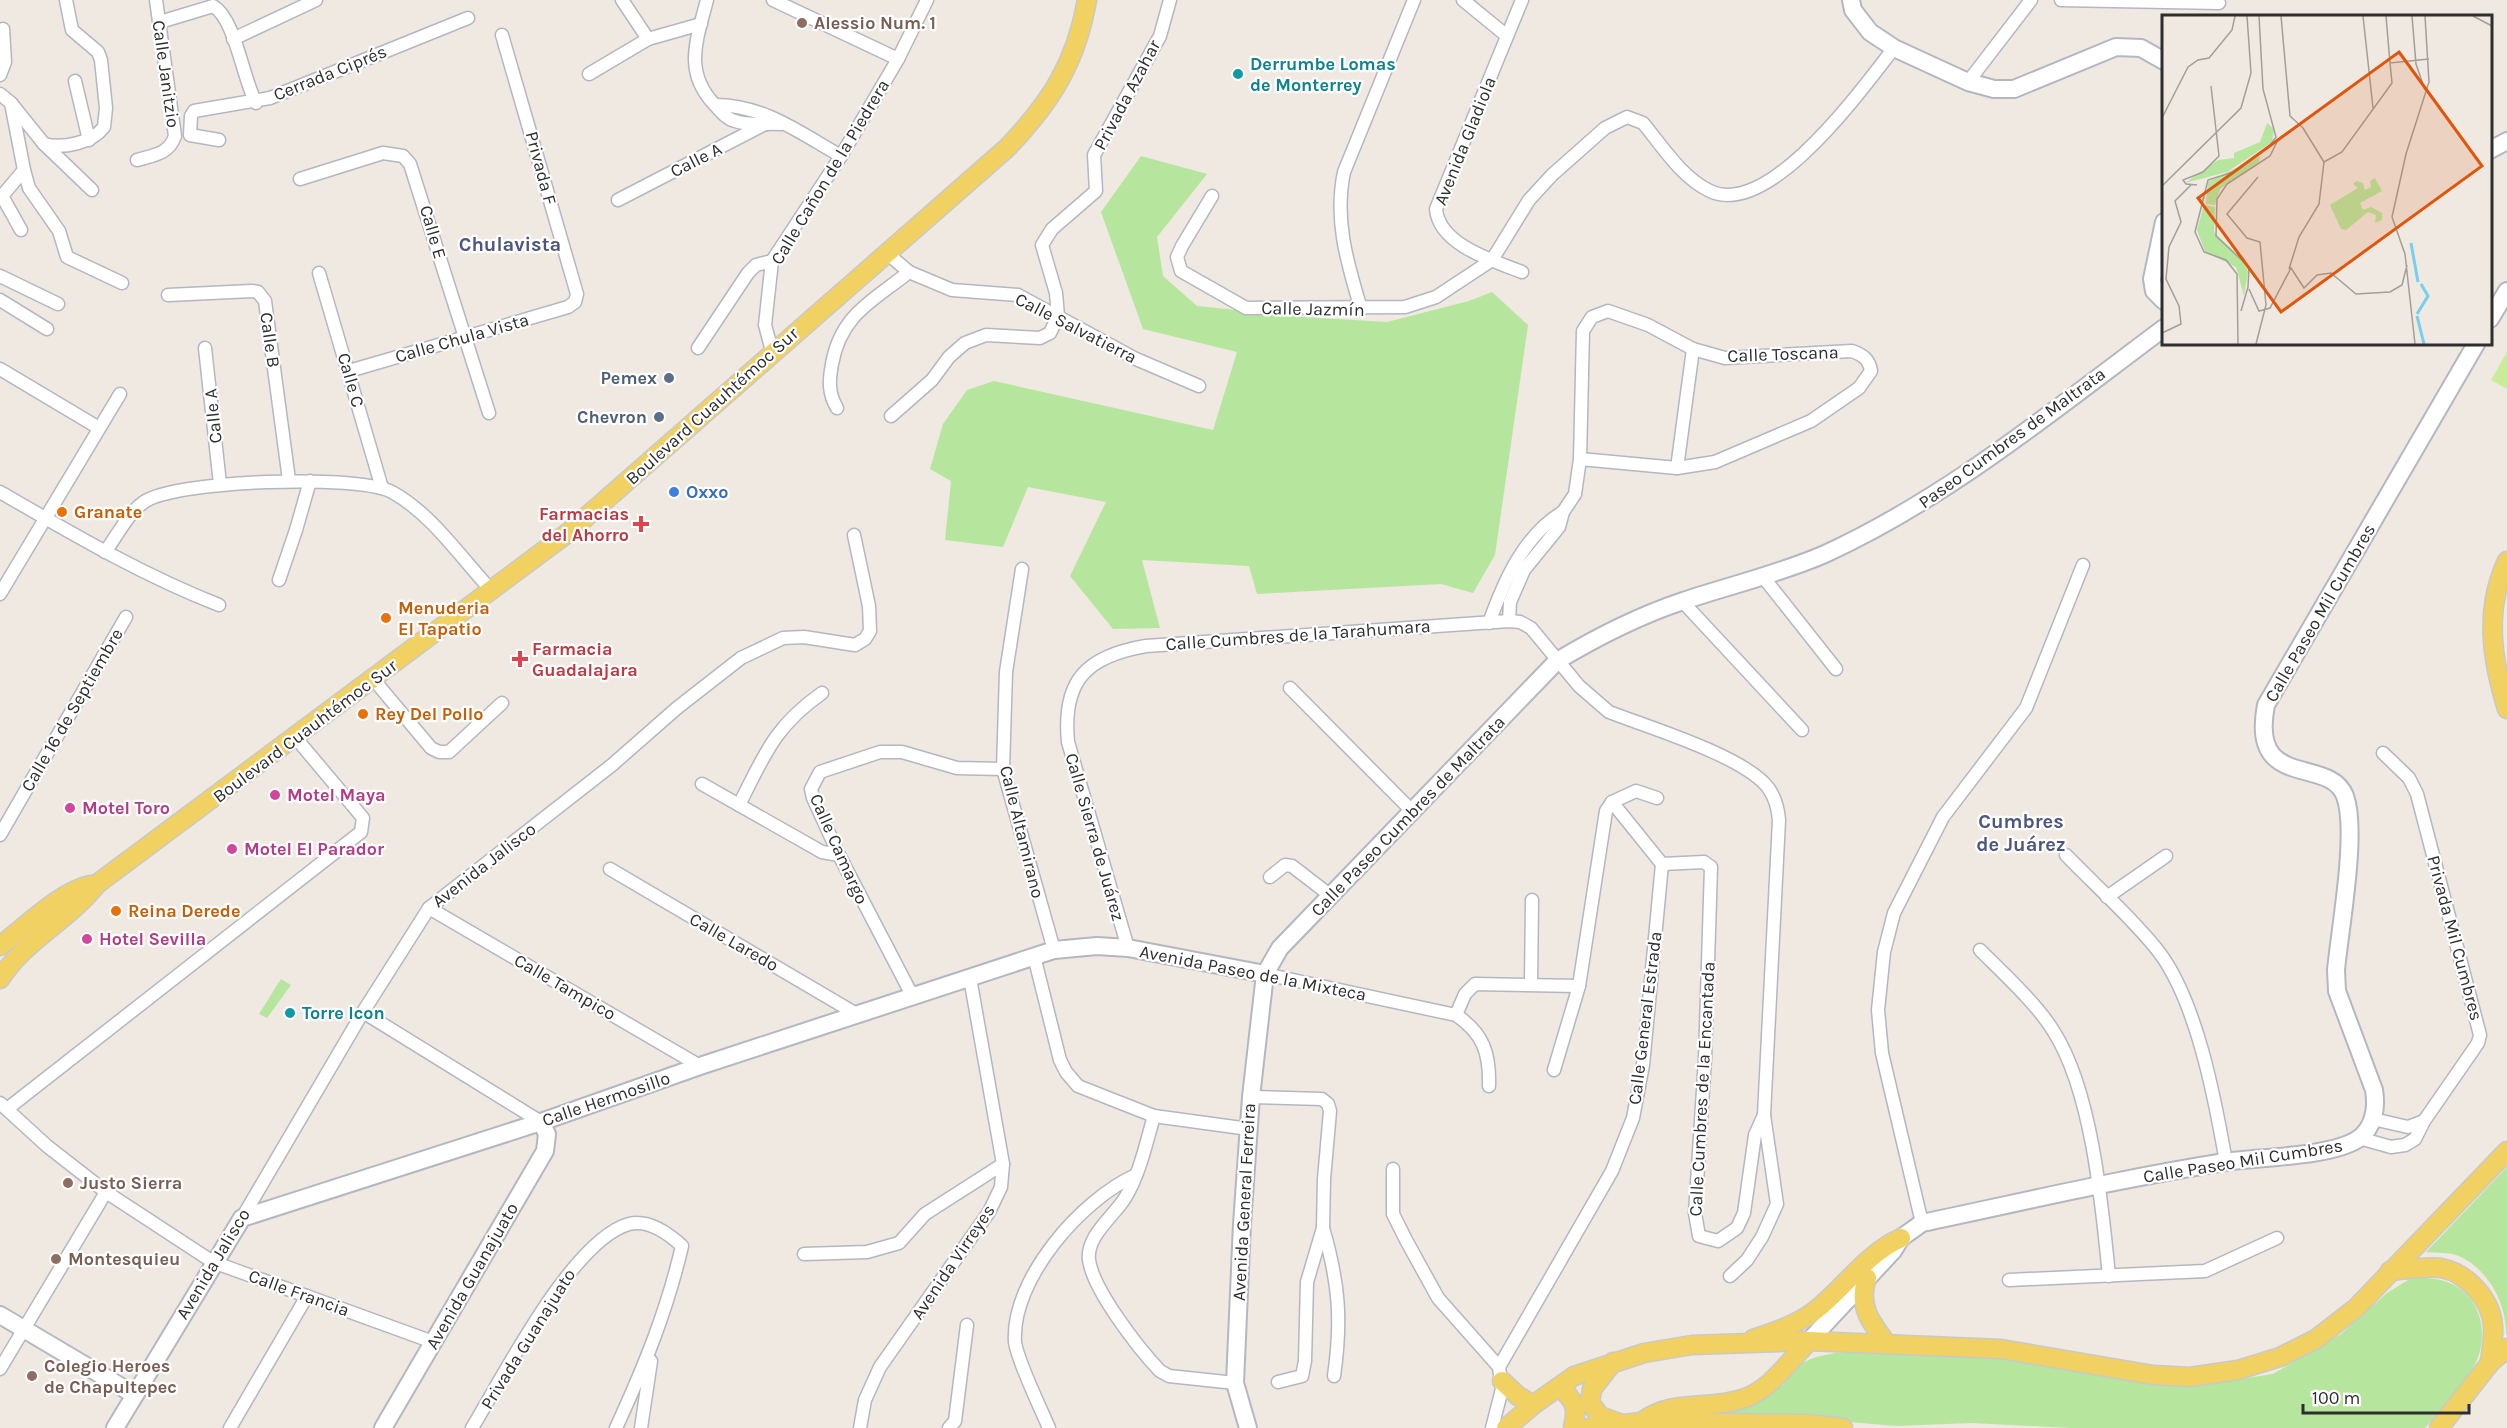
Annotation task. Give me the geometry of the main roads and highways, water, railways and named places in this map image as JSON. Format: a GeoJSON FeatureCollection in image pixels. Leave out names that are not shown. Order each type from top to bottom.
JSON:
{"type":"FeatureCollection","features":[{"type":"Feature","properties":{"kind":"main road","name":"Boulevard Cuauhtémoc Sur"},"geometry":{"type":"LineString","coordinates":[[0,979],[21,951],[87,896],[97,884],[374,680],[610,498],[772,351],[1007,148],[1031,123],[1073,58],[1087,0]]}},
{"type":"Feature","properties":{"kind":"main road"},"geometry":{"type":"LineString","coordinates":[[2507,561],[2492,611],[2496,671],[2507,709]]}},
{"type":"Feature","properties":{"kind":"main road","name":"Boulevard Cuauhtémoc Sur"},"geometry":{"type":"LineString","coordinates":[[0,946],[56,903],[82,887],[97,884]]}},
{"type":"Feature","properties":{"kind":"main road"},"geometry":{"type":"LineString","coordinates":[[1506,1428],[1533,1405],[1575,1376],[1613,1362],[1670,1347],[1809,1341],[1887,1344],[2001,1349],[2153,1376],[2190,1377],[2238,1370],[2280,1357],[2316,1339],[2356,1308],[2507,1151]]}},
{"type":"Feature","properties":{"kind":"main road"},"geometry":{"type":"LineString","coordinates":[[1735,1345],[1793,1324],[1817,1310],[1858,1269],[1901,1238]]}},
{"type":"Feature","properties":{"kind":"main road"},"geometry":{"type":"LineString","coordinates":[[2390,1271],[2440,1268],[2460,1275],[2474,1287],[2484,1299],[2493,1327],[2490,1363]]}},
{"type":"Feature","properties":{"kind":"main road"},"geometry":{"type":"LineString","coordinates":[[1868,1278],[1863,1289],[1863,1302],[1870,1320],[1887,1344]]}},
{"type":"Feature","properties":{"kind":"main road"},"geometry":{"type":"LineString","coordinates":[[1642,1422],[1655,1413],[1680,1406],[1740,1400],[1753,1395],[1770,1383],[1809,1341]]}},
{"type":"Feature","properties":{"kind":"main road"},"geometry":{"type":"LineString","coordinates":[[2439,1428],[2490,1363],[2507,1348]]}},
{"type":"Feature","properties":{"kind":"main road"},"geometry":{"type":"LineString","coordinates":[[1613,1362],[1592,1389],[1590,1403],[1599,1416],[1623,1424]]}},
{"type":"Feature","properties":{"kind":"main road"},"geometry":{"type":"LineString","coordinates":[[1501,1374],[1518,1396],[1533,1405]]}},
{"type":"Feature","properties":{"kind":"main road"},"geometry":{"type":"LineString","coordinates":[[1559,1387],[1573,1400],[1576,1407],[1573,1428]]}},
{"type":"Feature","properties":{"kind":"main road"},"geometry":{"type":"LineString","coordinates":[[1589,1428],[1642,1422],[1807,1424],[1843,1428]]}},
{"type":"Feature","properties":{"kind":"place","name":"Alessio Num. 1"},"geometry":{"type":"Point","coordinates":[802,23]}},
{"type":"Feature","properties":{"kind":"place","name":"Derrumbe Lomas de Monterrey"},"geometry":{"type":"Point","coordinates":[1238,74]}},
{"type":"Feature","properties":{"kind":"place","name":"Pemex"},"geometry":{"type":"Point","coordinates":[669,378]}},
{"type":"Feature","properties":{"kind":"place","name":"Chevron"},"geometry":{"type":"Point","coordinates":[659,417]}},
{"type":"Feature","properties":{"kind":"place","name":"Oxxo"},"geometry":{"type":"Point","coordinates":[674,492]}},
{"type":"Feature","properties":{"kind":"place","name":"Granate"},"geometry":{"type":"Point","coordinates":[62,512]}},
{"type":"Feature","properties":{"kind":"place","name":"Farmacias del Ahorro"},"geometry":{"type":"Point","coordinates":[641,524]}},
{"type":"Feature","properties":{"kind":"place","name":"Menuderia El Tapatio"},"geometry":{"type":"Point","coordinates":[386,618]}},
{"type":"Feature","properties":{"kind":"place","name":"Farmacia Guadalajara"},"geometry":{"type":"Point","coordinates":[520,659]}},
{"type":"Feature","properties":{"kind":"place","name":"Rey Del Pollo"},"geometry":{"type":"Point","coordinates":[363,714]}},
{"type":"Feature","properties":{"kind":"place","name":"Motel Maya"},"geometry":{"type":"Point","coordinates":[275,795]}},
{"type":"Feature","properties":{"kind":"place","name":"Motel Toro"},"geometry":{"type":"Point","coordinates":[70,808]}},
{"type":"Feature","properties":{"kind":"place","name":"Motel El Parador"},"geometry":{"type":"Point","coordinates":[232,849]}},
{"type":"Feature","properties":{"kind":"place","name":"Reina Derede"},"geometry":{"type":"Point","coordinates":[116,911]}},
{"type":"Feature","properties":{"kind":"place","name":"Hotel Sevilla"},"geometry":{"type":"Point","coordinates":[87,939]}},
{"type":"Feature","properties":{"kind":"place","name":"Torre Icon"},"geometry":{"type":"Point","coordinates":[290,1013]}},
{"type":"Feature","properties":{"kind":"place","name":"Justo Sierra"},"geometry":{"type":"Point","coordinates":[68,1183]}},
{"type":"Feature","properties":{"kind":"place","name":"Montesquieu"},"geometry":{"type":"Point","coordinates":[56,1259]}},
{"type":"Feature","properties":{"kind":"place","name":"Colegio Heroes de Chapultepec"},"geometry":{"type":"Point","coordinates":[32,1376]}},
{"type":"Feature","properties":{"kind":"district","name":"Chulavista"},"geometry":{"type":"Point","coordinates":[510,244]}},
{"type":"Feature","properties":{"kind":"district","name":"Cumbres de Juárez"},"geometry":{"type":"Point","coordinates":[2021,832]}}]}
